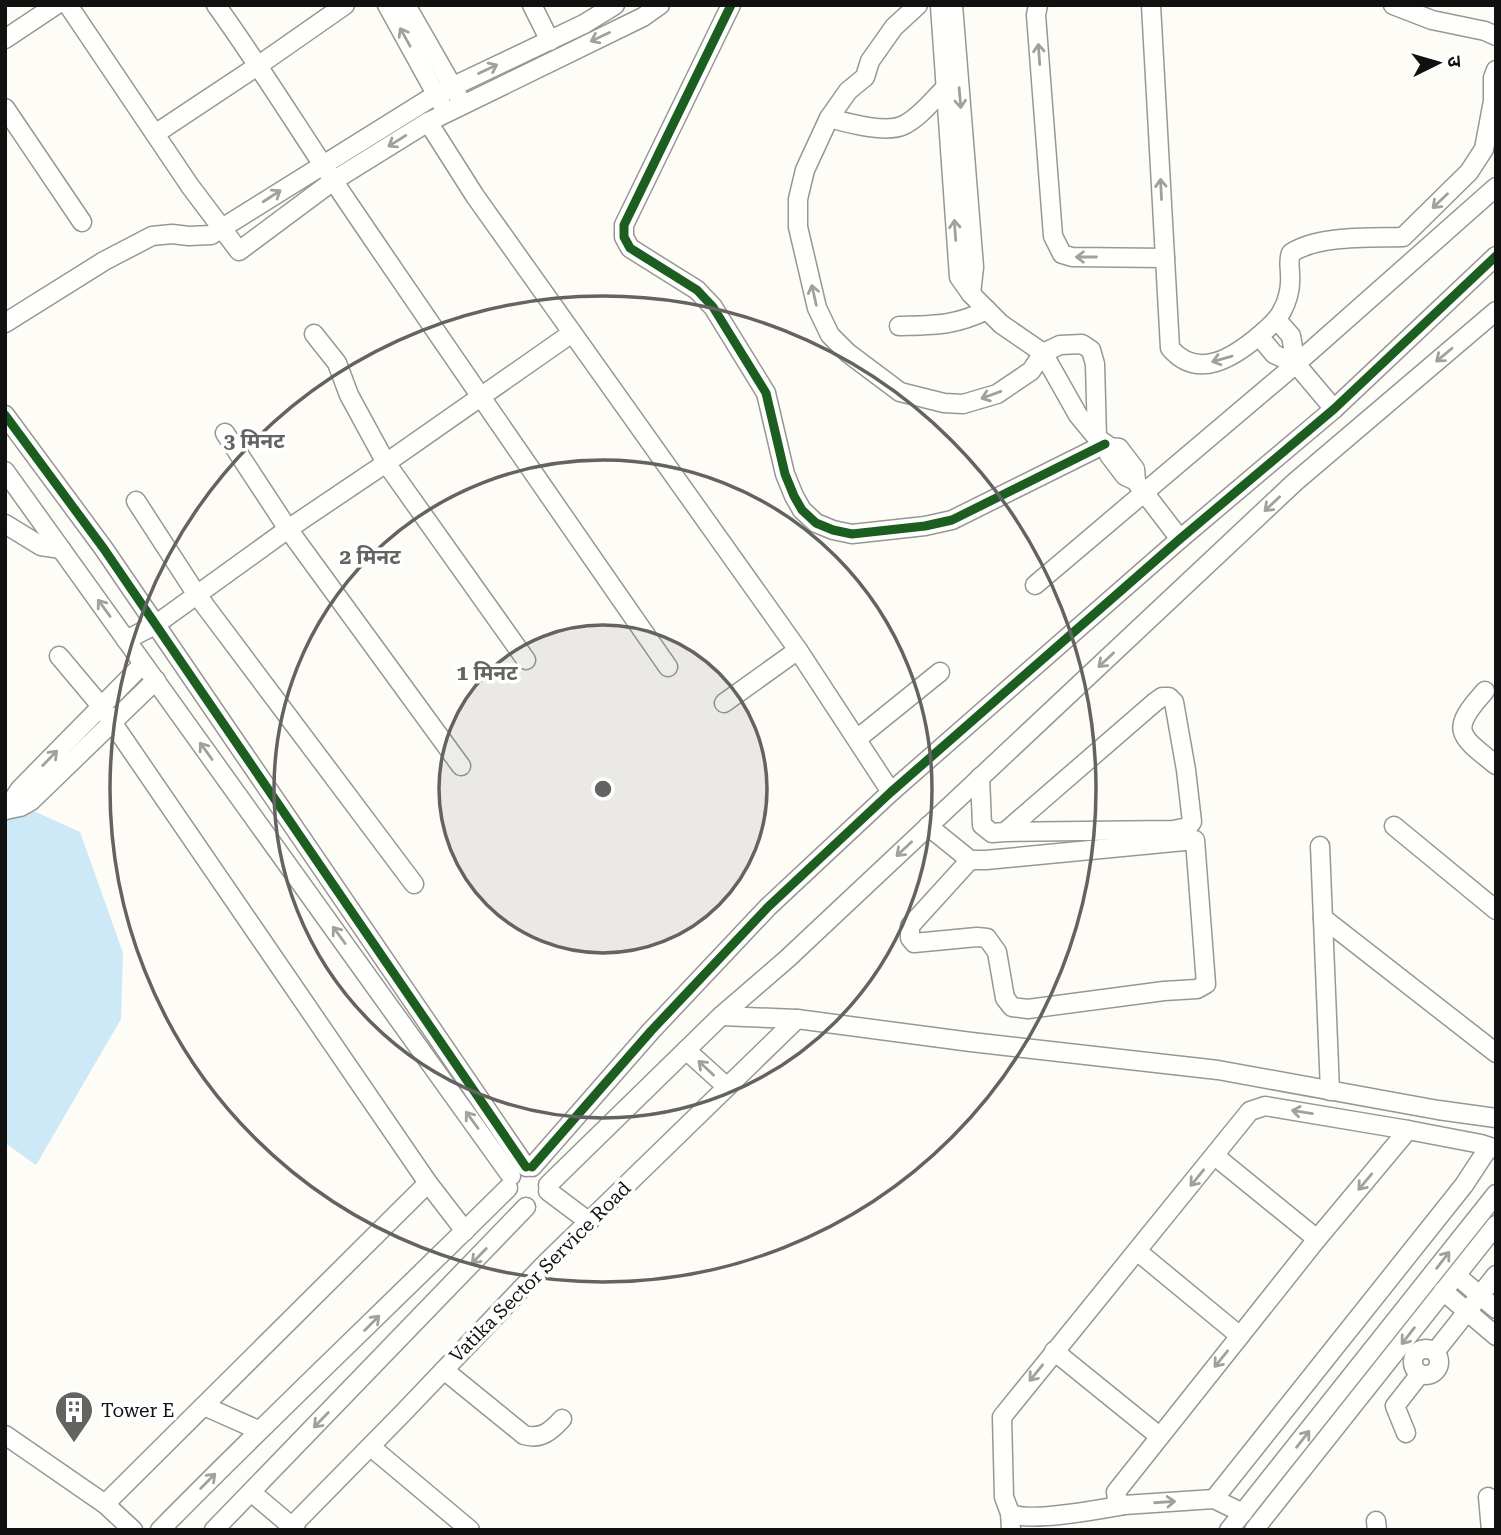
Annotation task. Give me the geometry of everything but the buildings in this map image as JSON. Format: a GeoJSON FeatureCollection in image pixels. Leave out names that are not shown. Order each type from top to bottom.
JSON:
{"type":"FeatureCollection","features":[{"type":"Feature","properties":{"kind":"street"},"geometry":{"type":"LineString","coordinates":[[5,39],[56,5]]}},
{"type":"Feature","properties":{"kind":"street"},"geometry":{"type":"LineString","coordinates":[[68,5],[155,134],[239,251],[333,181],[428,122],[643,17],[660,5]]}},
{"type":"Feature","properties":{"kind":"street"},"geometry":{"type":"LineString","coordinates":[[216,5],[259,65],[333,181],[480,397],[668,667]]}},
{"type":"Feature","properties":{"kind":"street"},"geometry":{"type":"LineString","coordinates":[[155,134],[345,5]]}},
{"type":"Feature","properties":{"kind":"street"},"geometry":{"type":"LineString","coordinates":[[387,5],[445,90],[462,104]]}},
{"type":"Feature","properties":{"kind":"street"},"geometry":{"type":"LineString","coordinates":[[406,5],[445,90],[446,113]]}},
{"type":"Feature","properties":{"kind":"street"},"geometry":{"type":"LineString","coordinates":[[532,5],[550,41]]}},
{"type":"Feature","properties":{"kind":"street"},"geometry":{"type":"LineString","coordinates":[[5,323],[104,261],[152,236],[211,235],[322,163],[445,90],[584,24],[615,5]]}},
{"type":"Feature","properties":{"kind":"street"},"geometry":{"type":"LineString","coordinates":[[731,5],[624,225],[624,236],[630,248],[697,290],[713,307],[766,393],[785,474],[793,496],[802,509],[816,523],[852,534],[925,526],[952,520],[1104,443]]}},
{"type":"Feature","properties":{"kind":"street"},"geometry":{"type":"LineString","coordinates":[[865,77],[870,61],[894,27],[918,5]]}},
{"type":"Feature","properties":{"kind":"street"},"geometry":{"type":"LineString","coordinates":[[940,5],[959,277],[971,294],[1000,324],[1043,353],[1064,395],[1104,443]]}},
{"type":"Feature","properties":{"kind":"street"},"geometry":{"type":"LineString","coordinates":[[940,5],[900,38],[883,64],[848,91],[829,118],[805,170],[798,199],[798,227],[817,308],[830,335],[848,353],[900,392],[944,403],[963,404],[998,394],[1031,370],[1043,353],[1070,343],[1082,344],[1091,350],[1095,364],[1104,443],[1109,455],[1125,476],[1140,487],[1180,539]]}},
{"type":"Feature","properties":{"kind":"street"},"geometry":{"type":"LineString","coordinates":[[953,5],[974,267],[971,294]]}},
{"type":"Feature","properties":{"kind":"street"},"geometry":{"type":"LineString","coordinates":[[1038,5],[1036,15],[1053,236],[1057,245],[1062,254],[1072,257],[1165,258]]}},
{"type":"Feature","properties":{"kind":"street"},"geometry":{"type":"LineString","coordinates":[[1151,5],[1170,348],[1178,357],[1189,363],[1215,362],[1240,352],[1277,320],[1289,289],[1291,253],[1304,245],[1403,236],[1469,172],[1484,149],[1496,70]]}},
{"type":"Feature","properties":{"kind":"street"},"geometry":{"type":"LineString","coordinates":[[1393,5],[1432,20],[1485,31],[1496,36]]}},
{"type":"Feature","properties":{"kind":"street"},"geometry":{"type":"LineString","coordinates":[[829,118],[856,125],[885,128],[903,126],[920,114],[945,88]]}},
{"type":"Feature","properties":{"kind":"street"},"geometry":{"type":"LineString","coordinates":[[5,108],[82,222]]}},
{"type":"Feature","properties":{"kind":"street"},"geometry":{"type":"LineString","coordinates":[[428,122],[475,196],[798,650],[891,792]]}},
{"type":"Feature","properties":{"kind":"street"},"geometry":{"type":"LineString","coordinates":[[1035,585],[1140,487],[1296,364],[1496,187]]}},
{"type":"Feature","properties":{"kind":"street"},"geometry":{"type":"LineString","coordinates":[[160,1530],[258,1430],[313,1381],[465,1231],[759,916],[891,792],[1180,539],[1334,409],[1496,256]]}},
{"type":"Feature","properties":{"kind":"street"},"geometry":{"type":"LineString","coordinates":[[899,326],[947,325],[964,321],[987,310]]}},
{"type":"Feature","properties":{"kind":"street"},"geometry":{"type":"LineString","coordinates":[[214,1530],[526,1207],[537,1204],[548,1188],[721,1016],[787,959],[1295,481],[1496,311]]}},
{"type":"Feature","properties":{"kind":"street"},"geometry":{"type":"LineString","coordinates":[[1277,320],[1291,337],[1296,364]]}},
{"type":"Feature","properties":{"kind":"street"},"geometry":{"type":"LineString","coordinates":[[126,640],[155,625],[288,529],[572,333]]}},
{"type":"Feature","properties":{"kind":"street"},"geometry":{"type":"LineString","coordinates":[[314,334],[337,363],[349,395],[386,463],[526,660]]}},
{"type":"Feature","properties":{"kind":"street"},"geometry":{"type":"LineString","coordinates":[[1259,336],[1274,354],[1296,364],[1334,409]]}},
{"type":"Feature","properties":{"kind":"street"},"geometry":{"type":"LineString","coordinates":[[5,415],[104,549],[519,1175],[514,1201],[526,1207]]}},
{"type":"Feature","properties":{"kind":"street"},"geometry":{"type":"LineString","coordinates":[[225,433],[288,529],[461,766]]}},
{"type":"Feature","properties":{"kind":"street"},"geometry":{"type":"LineString","coordinates":[[5,471],[143,664],[519,1175]]}},
{"type":"Feature","properties":{"kind":"street"},"geometry":{"type":"LineString","coordinates":[[136,501],[197,595],[414,884]]}},
{"type":"Feature","properties":{"kind":"street"},"geometry":{"type":"LineString","coordinates":[[5,524],[41,545],[61,549]]}},
{"type":"Feature","properties":{"kind":"street"},"geometry":{"type":"LineString","coordinates":[[724,703],[798,650]]}},
{"type":"Feature","properties":{"kind":"street"},"geometry":{"type":"LineString","coordinates":[[59,656],[106,713],[428,1183],[465,1231]]}},
{"type":"Feature","properties":{"kind":"street"},"geometry":{"type":"LineString","coordinates":[[106,713],[143,664]]}},
{"type":"Feature","properties":{"kind":"street"},"geometry":{"type":"LineString","coordinates":[[857,739],[940,672]]}},
{"type":"Feature","properties":{"kind":"street"},"geometry":{"type":"LineString","coordinates":[[6,810],[20,789],[106,713],[156,681]]}},
{"type":"Feature","properties":{"kind":"street"},"geometry":{"type":"LineString","coordinates":[[1485,691],[1463,718],[1461,729],[1466,739],[1496,765]]}},
{"type":"Feature","properties":{"kind":"street"},"geometry":{"type":"LineString","coordinates":[[981,777],[982,825],[992,833],[1173,830],[1188,827],[1192,822],[1174,702],[1169,697],[1162,697],[1154,702],[1005,832]]}},
{"type":"Feature","properties":{"kind":"street"},"geometry":{"type":"LineString","coordinates":[[1394,825],[1496,910]]}},
{"type":"Feature","properties":{"kind":"street"},"geometry":{"type":"LineString","coordinates":[[928,826],[970,860],[1195,840],[1206,984],[1197,989],[1028,1009],[1012,1007],[1005,998],[997,952],[988,938],[914,943],[910,938],[910,926],[970,860]]}},
{"type":"Feature","properties":{"kind":"street"},"geometry":{"type":"LineString","coordinates":[[1320,846],[1330,1091]]}},
{"type":"Feature","properties":{"kind":"street"},"geometry":{"type":"LineString","coordinates":[[1323,918],[1496,1053]]}},
{"type":"Feature","properties":{"kind":"street"},"geometry":{"type":"LineString","coordinates":[[721,1016],[797,1018],[971,1042],[1218,1070],[1496,1118]]}},
{"type":"Feature","properties":{"kind":"street","name":"Vatika Sector Service Road"},"geometry":{"type":"LineString","coordinates":[[292,1528],[588,1222],[797,1018]]}},
{"type":"Feature","properties":{"kind":"street"},"geometry":{"type":"LineString","coordinates":[[686,1050],[727,1087]]}},
{"type":"Feature","properties":{"kind":"street"},"geometry":{"type":"LineString","coordinates":[[1214,1499],[1492,1148],[1408,1130],[1265,1106],[1250,1111],[1002,1417],[1004,1497],[1010,1522],[1023,1517],[1086,1521],[1124,1504],[1214,1499],[1243,1513]]}},
{"type":"Feature","properties":{"kind":"street"},"geometry":{"type":"LineString","coordinates":[[1124,1504],[1117,1500],[1116,1492],[1317,1239],[1408,1130]]}},
{"type":"Feature","properties":{"kind":"street"},"geometry":{"type":"LineString","coordinates":[[1215,1156],[1317,1239]]}},
{"type":"Feature","properties":{"kind":"street"},"geometry":{"type":"LineString","coordinates":[[519,1175],[543,1173],[548,1188],[588,1222]]}},
{"type":"Feature","properties":{"kind":"street"},"geometry":{"type":"LineString","coordinates":[[105,1504],[428,1183]]}},
{"type":"Feature","properties":{"kind":"street"},"geometry":{"type":"LineString","coordinates":[[1254,1530],[1282,1480],[1496,1194]]}},
{"type":"Feature","properties":{"kind":"street"},"geometry":{"type":"LineString","coordinates":[[1229,1530],[1243,1513],[1282,1480],[1457,1276],[1494,1227],[1476,1219]]}},
{"type":"Feature","properties":{"kind":"street"},"geometry":{"type":"LineString","coordinates":[[1137,1251],[1240,1336]]}},
{"type":"Feature","properties":{"kind":"street"},"geometry":{"type":"LineString","coordinates":[[1406,1433],[1395,1406],[1420,1374],[1414,1367],[1415,1354],[1427,1349],[1435,1352],[1496,1275]]}},
{"type":"Feature","properties":{"kind":"street"},"geometry":{"type":"LineString","coordinates":[[1457,1276],[1496,1309]]}},
{"type":"Feature","properties":{"kind":"street"},"geometry":{"type":"LineString","coordinates":[[1443,1292],[1496,1336]]}},
{"type":"Feature","properties":{"kind":"street"},"geometry":{"type":"LineString","coordinates":[[1054,1351],[1159,1436]]}},
{"type":"Feature","properties":{"kind":"street"},"geometry":{"type":"LineString","coordinates":[[444,1370],[524,1434],[538,1437],[546,1434],[562,1419]]}},
{"type":"Feature","properties":{"kind":"street"},"geometry":{"type":"LineString","coordinates":[[204,1406],[258,1430]]}},
{"type":"Feature","properties":{"kind":"street"},"geometry":{"type":"LineString","coordinates":[[5,1435],[105,1504],[133,1530]]}},
{"type":"Feature","properties":{"kind":"street"},"geometry":{"type":"LineString","coordinates":[[371,1447],[470,1530]]}},
{"type":"Feature","properties":{"kind":"street"},"geometry":{"type":"LineString","coordinates":[[251,1492],[292,1528]]}},
{"type":"Feature","properties":{"kind":"street"},"geometry":{"type":"LineString","coordinates":[[1488,1497],[1491,1530]]}},
{"type":"Feature","properties":{"kind":"water"},"geometry":{"type":"Polygon","coordinates":[[[5,798],[80,832],[123,953],[121,1019],[36,1165],[5,1143],[5,798]]]}},
{"type":"Feature","properties":{"kind":"cycle path"},"geometry":{"type":"LineString","coordinates":[[731,5],[624,225],[624,237],[630,248],[697,290],[713,307],[766,393],[785,474],[802,510],[816,523],[852,534],[925,526],[952,520],[1105,444]]}},
{"type":"Feature","properties":{"kind":"cycle path"},"geometry":{"type":"LineString","coordinates":[[532,1167],[651,1031],[768,907],[891,792],[1180,539],[1334,409],[1496,256]]}},
{"type":"Feature","properties":{"kind":"cycle path"},"geometry":{"type":"LineString","coordinates":[[5,415],[104,549],[526,1167]]}},
{"type":"Feature","properties":{"kind":"place","name":"Tower E"},"geometry":{"type":"Point","coordinates":[74,1444]}}]}
